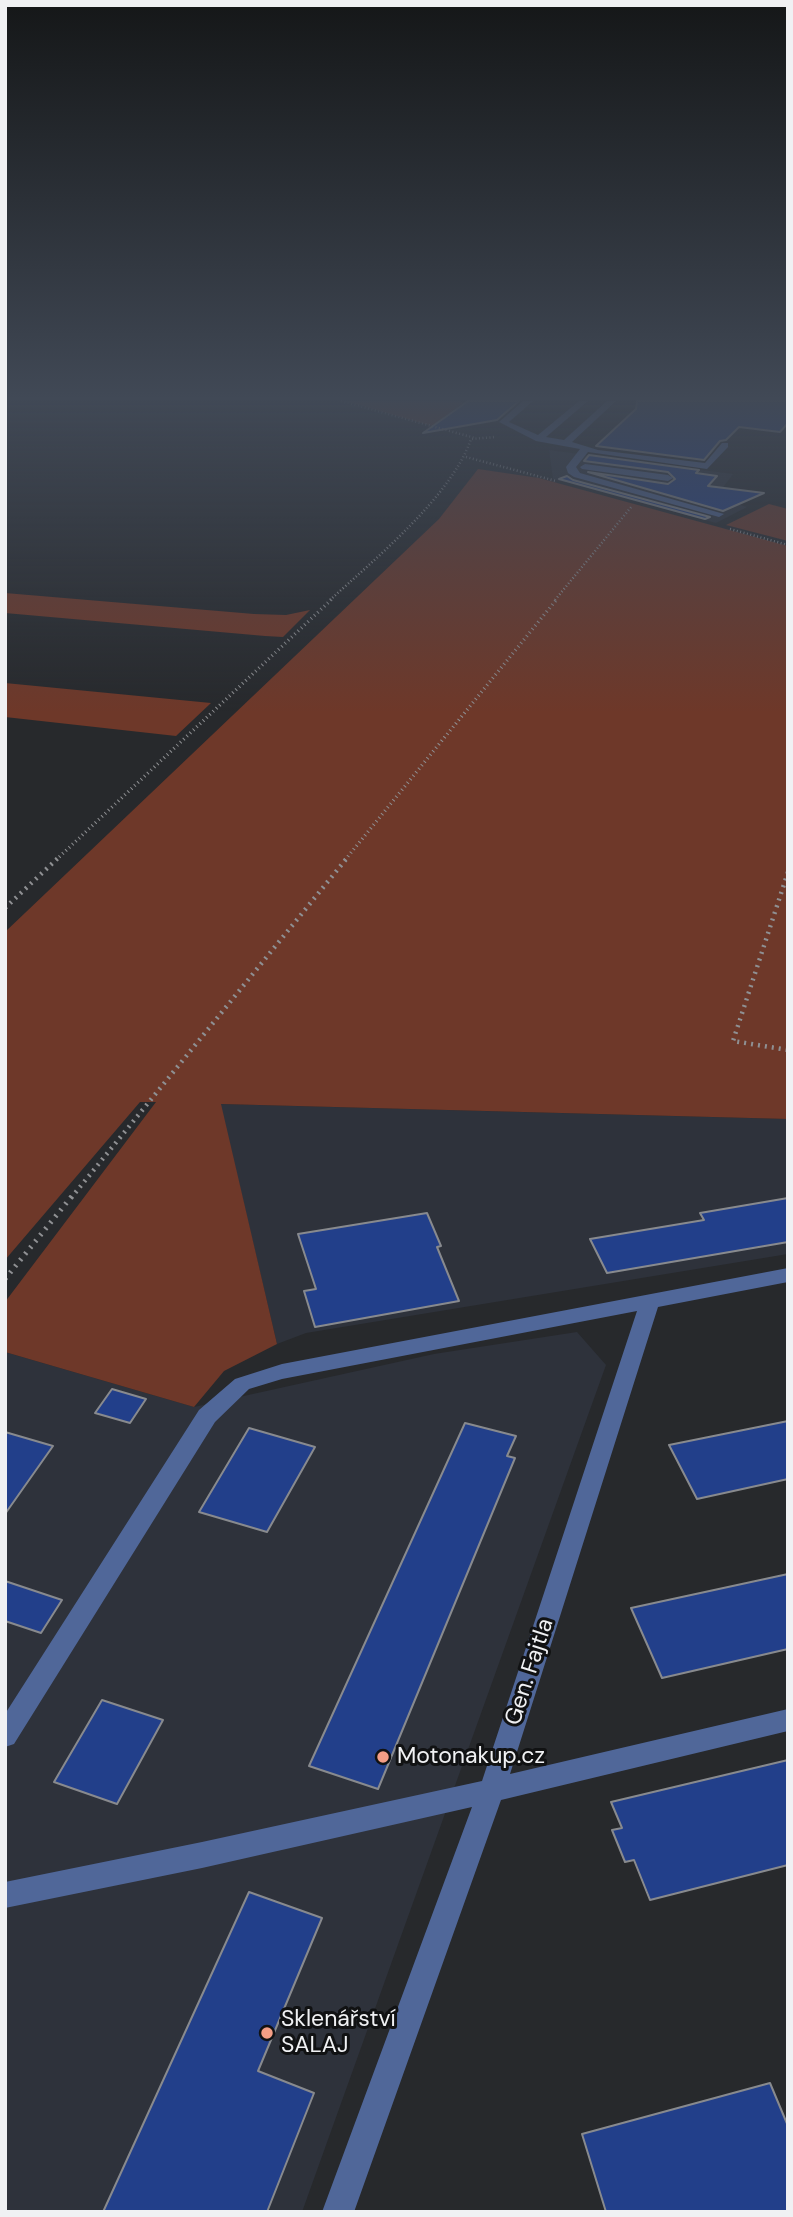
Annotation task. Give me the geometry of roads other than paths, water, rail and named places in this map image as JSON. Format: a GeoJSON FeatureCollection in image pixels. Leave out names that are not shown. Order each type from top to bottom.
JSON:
{"type":"FeatureCollection","features":[{"type":"Feature","properties":{"kind":"street"},"geometry":{"type":"LineString","coordinates":[[694,504],[719,514]]}},
{"type":"Feature","properties":{"kind":"street"},"geometry":{"type":"LineString","coordinates":[[5,1736],[207,1416],[222,1399],[242,1384],[282,1372],[788,1275]]}},
{"type":"Feature","properties":{"kind":"street","name":"Gen. Fajtla"},"geometry":{"type":"LineString","coordinates":[[338,2212],[491,1793],[650,1301]]}},
{"type":"Feature","properties":{"kind":"street"},"geometry":{"type":"LineString","coordinates":[[5,1895],[113,1875],[491,1793],[788,1720]]}},
{"type":"Feature","properties":{"kind":"place","name":"Motonakup.cz"},"geometry":{"type":"Point","coordinates":[383,1757]}},
{"type":"Feature","properties":{"kind":"place","name":"Sklenářství SALAJ"},"geometry":{"type":"Point","coordinates":[267,2033]}}]}
